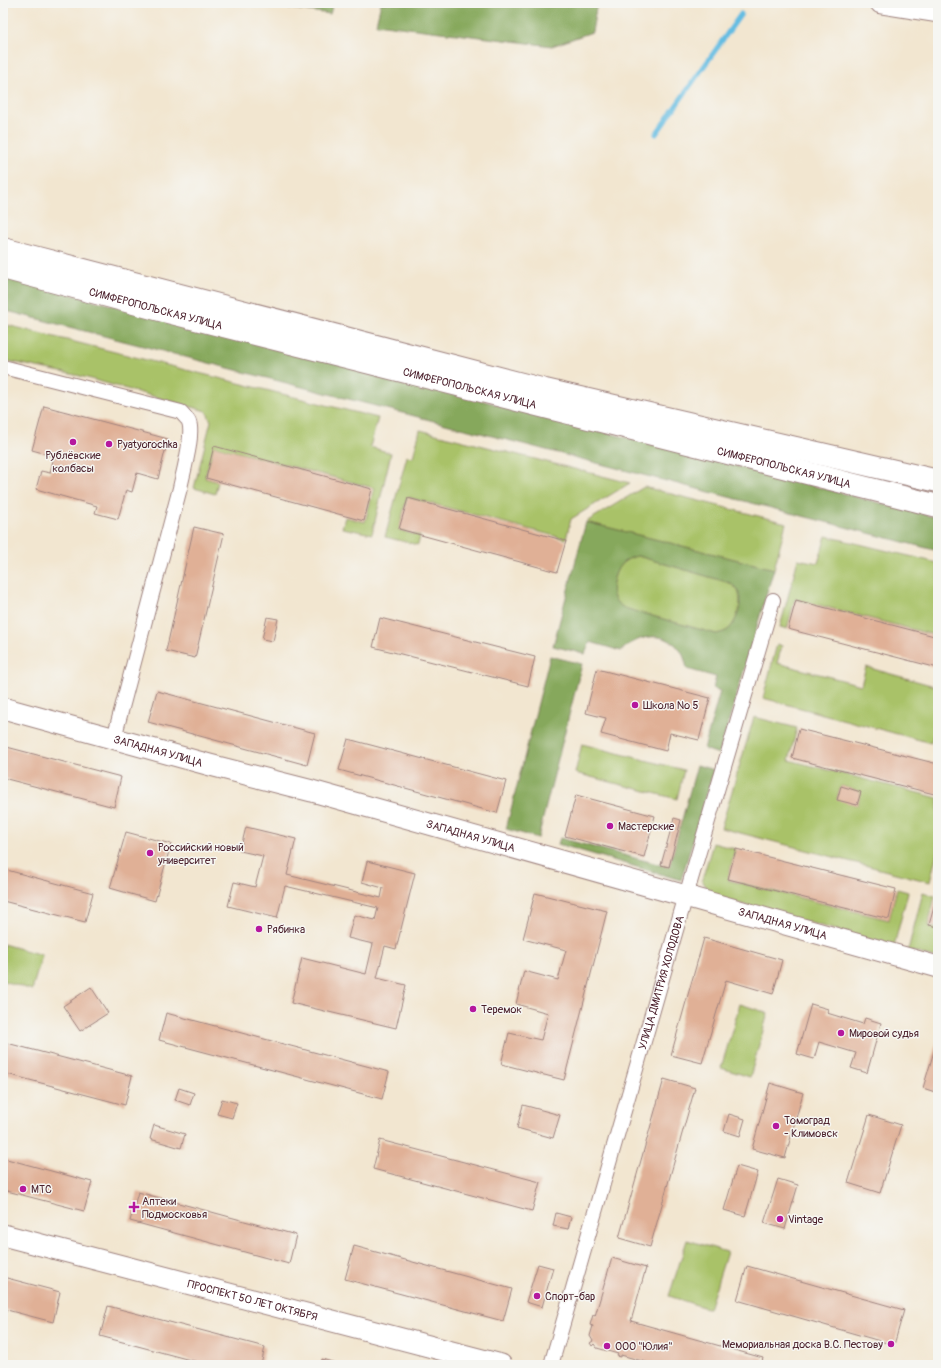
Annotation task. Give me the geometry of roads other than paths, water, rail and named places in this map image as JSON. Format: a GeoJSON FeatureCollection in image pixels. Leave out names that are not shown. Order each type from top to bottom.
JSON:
{"type":"FeatureCollection","features":[{"type":"Feature","properties":{"kind":"main road","name":"СИМФЕРОПОЛЬСКАЯ УЛИЦА"},"geometry":{"type":"LineString","coordinates":[[3,249],[545,390],[938,481]]}},
{"type":"Feature","properties":{"kind":"main road","name":"СИМФЕРОПОЛЬСКАЯ УЛИЦА"},"geometry":{"type":"LineString","coordinates":[[3,268],[210,322],[938,506]]}},
{"type":"Feature","properties":{"kind":"street"},"geometry":{"type":"LineString","coordinates":[[880,3],[938,12]]}},
{"type":"Feature","properties":{"kind":"street"},"geometry":{"type":"LineString","coordinates":[[3,367],[181,412],[189,421],[191,431],[189,446],[180,488],[114,738]]}},
{"type":"Feature","properties":{"kind":"street","name":"УЛИЦА ДМИТРИЯ ХОЛОДОВА"},"geometry":{"type":"LineString","coordinates":[[551,1365],[773,600]]}},
{"type":"Feature","properties":{"kind":"street","name":"ЗАПАДНАЯ УЛИЦА"},"geometry":{"type":"LineString","coordinates":[[3,708],[210,765],[312,791],[938,967]]}},
{"type":"Feature","properties":{"kind":"street","name":"ПРОСПЕКТ 50 ЛЕТ ОКТЯБРЯ"},"geometry":{"type":"LineString","coordinates":[[3,1235],[501,1365]]}},
{"type":"Feature","properties":{"kind":"waterway"},"geometry":{"type":"LineString","coordinates":[[656,134],[741,14]]}},
{"type":"Feature","properties":{"kind":"place","name":"Рублёвские колбасы"},"geometry":{"type":"Point","coordinates":[73,442]}},
{"type":"Feature","properties":{"kind":"place","name":"Pyatyorochka"},"geometry":{"type":"Point","coordinates":[109,444]}},
{"type":"Feature","properties":{"kind":"place","name":"Школа № 5"},"geometry":{"type":"Point","coordinates":[635,705]}},
{"type":"Feature","properties":{"kind":"place","name":"Мастерские"},"geometry":{"type":"Point","coordinates":[610,826]}},
{"type":"Feature","properties":{"kind":"place","name":"Российский новый университет"},"geometry":{"type":"Point","coordinates":[150,853]}},
{"type":"Feature","properties":{"kind":"place","name":"Рябинка"},"geometry":{"type":"Point","coordinates":[259,929]}},
{"type":"Feature","properties":{"kind":"place","name":"Теремок"},"geometry":{"type":"Point","coordinates":[473,1009]}},
{"type":"Feature","properties":{"kind":"place","name":"Мировой судья"},"geometry":{"type":"Point","coordinates":[841,1033]}},
{"type":"Feature","properties":{"kind":"place","name":"Томоград - Климовск"},"geometry":{"type":"Point","coordinates":[776,1126]}},
{"type":"Feature","properties":{"kind":"place","name":"МТС"},"geometry":{"type":"Point","coordinates":[23,1189]}},
{"type":"Feature","properties":{"kind":"place","name":"Аптеки Подмосковья"},"geometry":{"type":"Point","coordinates":[134,1207]}},
{"type":"Feature","properties":{"kind":"place","name":"Vintage"},"geometry":{"type":"Point","coordinates":[780,1219]}},
{"type":"Feature","properties":{"kind":"place","name":"Спорт-бар"},"geometry":{"type":"Point","coordinates":[537,1296]}},
{"type":"Feature","properties":{"kind":"place","name":"Мемориальная доска В.С. Пестову"},"geometry":{"type":"Point","coordinates":[891,1344]}},
{"type":"Feature","properties":{"kind":"place","name":"ООО \"Юлия\""},"geometry":{"type":"Point","coordinates":[607,1346]}}]}
